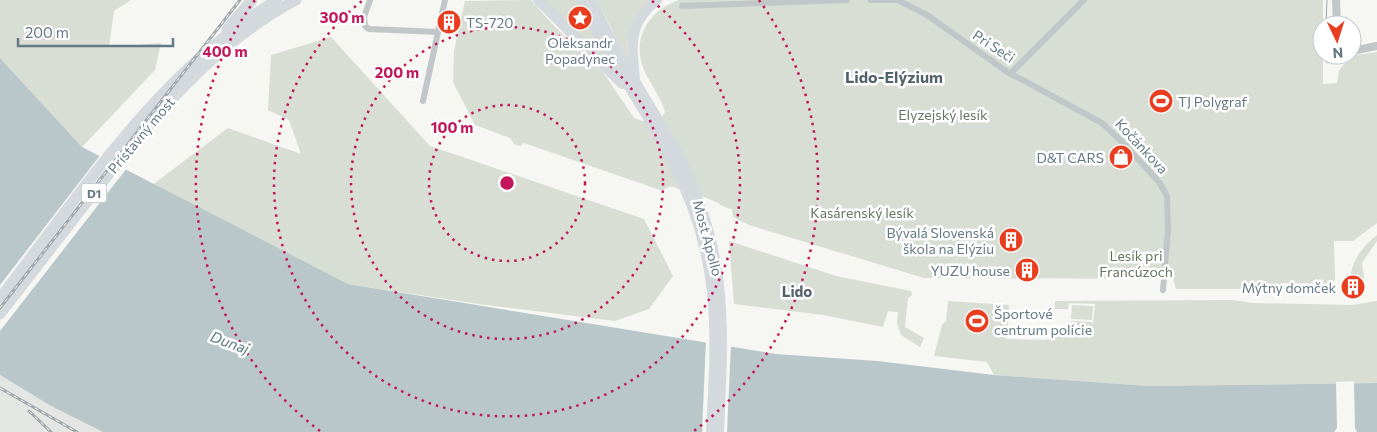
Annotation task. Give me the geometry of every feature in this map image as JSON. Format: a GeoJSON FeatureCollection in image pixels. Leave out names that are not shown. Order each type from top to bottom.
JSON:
{"type":"FeatureCollection","features":[{"type":"Feature","properties":{"kind":"highway"},"geometry":{"type":"LineString","coordinates":[[213,45],[252,0]]}},
{"type":"Feature","properties":{"kind":"highway","name":"D1"},"geometry":{"type":"LineString","coordinates":[[213,45],[247,19],[278,0]]}},
{"type":"Feature","properties":{"kind":"highway"},"geometry":{"type":"LineString","coordinates":[[294,1],[304,0]]}},
{"type":"Feature","properties":{"kind":"highway","name":"Prístavný most"},"geometry":{"type":"LineString","coordinates":[[0,314],[141,132],[192,77],[231,44],[294,1]]}},
{"type":"Feature","properties":{"kind":"highway","name":"Prístavný most"},"geometry":{"type":"LineString","coordinates":[[0,298],[155,102],[185,70],[213,45]]}},
{"type":"Feature","properties":{"kind":"main road"},"geometry":{"type":"LineString","coordinates":[[538,0],[568,32],[610,70],[638,104],[650,115]]}},
{"type":"Feature","properties":{"kind":"main road"},"geometry":{"type":"LineString","coordinates":[[581,0],[601,41],[638,104]]}},
{"type":"Feature","properties":{"kind":"main road"},"geometry":{"type":"LineString","coordinates":[[592,0],[608,37],[636,83],[650,115]]}},
{"type":"Feature","properties":{"kind":"main road"},"geometry":{"type":"LineString","coordinates":[[636,83],[632,36],[644,12],[657,0]]}},
{"type":"Feature","properties":{"kind":"main road","name":"Most Apollo"},"geometry":{"type":"LineString","coordinates":[[650,115],[689,196],[702,235],[710,271],[715,327],[711,432]]}},
{"type":"Feature","properties":{"kind":"main road","name":"Most Apollo"},"geometry":{"type":"LineString","coordinates":[[650,115],[675,149],[696,193],[715,255],[722,320],[719,432]]}},
{"type":"Feature","properties":{"kind":"street"},"geometry":{"type":"LineString","coordinates":[[370,0],[363,20],[365,26],[369,29],[438,32]]}},
{"type":"Feature","properties":{"kind":"street"},"geometry":{"type":"LineString","coordinates":[[423,101],[445,0]]}},
{"type":"Feature","properties":{"kind":"street"},"geometry":{"type":"LineString","coordinates":[[682,6],[847,0]]}},
{"type":"Feature","properties":{"kind":"street","name":"Pri Seči"},"geometry":{"type":"LineString","coordinates":[[871,0],[898,0],[920,12],[1010,74],[1084,0]]}},
{"type":"Feature","properties":{"kind":"street"},"geometry":{"type":"LineString","coordinates":[[1336,0],[1337,15]]}},
{"type":"Feature","properties":{"kind":"street"},"geometry":{"type":"LineString","coordinates":[[1362,49],[1377,46]]}},
{"type":"Feature","properties":{"kind":"street","name":"Kočánkova"},"geometry":{"type":"LineString","coordinates":[[1010,74],[1102,123],[1164,188],[1168,200],[1168,229],[1163,290]]}},
{"type":"Feature","properties":{"kind":"shaded area"},"geometry":{"type":"Polygon","coordinates":[[[0,375],[51,406],[103,432],[0,432],[0,375]]]}},
{"type":"Feature","properties":{"kind":"green space"},"geometry":{"type":"Polygon","coordinates":[[[0,0],[131,0],[114,11],[109,47],[161,43],[155,70],[82,147],[0,58],[0,0]]]}},
{"type":"Feature","properties":{"kind":"green space"},"geometry":{"type":"Polygon","coordinates":[[[531,0],[552,24],[603,72],[634,118],[642,121],[661,119],[665,112],[644,70],[641,59],[641,37],[651,18],[668,5],[679,0],[1323,0],[1323,15],[1312,15],[1312,65],[1323,65],[1323,84],[1337,83],[1339,71],[1343,65],[1362,65],[1362,54],[1377,52],[1377,223],[1353,241],[1334,241],[1335,280],[1331,284],[1282,283],[1268,289],[1176,289],[1173,279],[924,278],[749,225],[733,217],[732,209],[706,198],[674,187],[668,187],[663,191],[524,143],[520,146],[514,144],[510,138],[475,125],[453,82],[454,51],[465,1],[531,0]]]}},
{"type":"Feature","properties":{"kind":"green space"},"geometry":{"type":"Polygon","coordinates":[[[543,0],[577,0],[608,62],[575,33],[543,0]]]}},
{"type":"Feature","properties":{"kind":"green space"},"geometry":{"type":"Polygon","coordinates":[[[597,0],[651,0],[635,23],[629,36],[629,64],[597,0]]]}},
{"type":"Feature","properties":{"kind":"green space"},"geometry":{"type":"Polygon","coordinates":[[[331,37],[430,146],[644,219],[673,276],[649,309],[615,321],[478,304],[348,284],[152,185],[228,128],[301,154],[289,120],[268,110],[271,55],[331,37]]]}},
{"type":"Feature","properties":{"kind":"green space"},"geometry":{"type":"Polygon","coordinates":[[[1377,235],[1377,241],[1362,263],[1364,278],[1362,279],[1357,273],[1356,280],[1350,282],[1352,268],[1358,255],[1377,235]]]}},
{"type":"Feature","properties":{"kind":"green space"},"geometry":{"type":"Polygon","coordinates":[[[729,241],[836,276],[911,291],[912,295],[908,298],[905,327],[924,338],[920,347],[901,335],[897,323],[898,312],[888,311],[883,327],[823,315],[734,304],[729,241]]]}},
{"type":"Feature","properties":{"kind":"green space"},"geometry":{"type":"Polygon","coordinates":[[[1232,300],[1253,303],[1352,305],[1377,301],[1377,383],[1148,386],[994,375],[987,362],[934,356],[942,325],[946,321],[948,301],[1009,305],[1007,339],[1045,340],[1067,334],[1071,321],[1092,322],[1093,325],[1095,304],[1069,303],[1068,309],[1055,309],[1055,301],[1232,300]]]}},
{"type":"Feature","properties":{"kind":"green space"},"geometry":{"type":"Polygon","coordinates":[[[1072,305],[1093,306],[1092,320],[1071,319],[1072,305]]]}},
{"type":"Feature","properties":{"kind":"green space"},"geometry":{"type":"Polygon","coordinates":[[[1028,326],[1042,327],[1041,335],[1027,334],[1028,326]]]}},
{"type":"Feature","properties":{"kind":"water","name":"Dunaj"},"geometry":{"type":"Polygon","coordinates":[[[0,58],[82,147],[348,284],[776,354],[877,361],[994,375],[1148,386],[1377,383],[1377,432],[103,432],[51,406],[0,375],[0,58]]]}},
{"type":"Feature","properties":{"kind":"pier"},"geometry":{"type":"Polygon","coordinates":[[[101,154],[127,168],[0,331],[0,285],[101,154]]]}},
{"type":"Feature","properties":{"kind":"pier"},"geometry":{"type":"Polygon","coordinates":[[[706,340],[731,344],[727,432],[702,432],[706,340]]]}},
{"type":"Feature","properties":{"kind":"pier"},"geometry":{"type":"Polygon","coordinates":[[[1354,381],[1355,428],[1357,432],[1334,432],[1337,428],[1336,382],[1354,381]]]}},
{"type":"Feature","properties":{"kind":"tram line"},"geometry":{"type":"LineString","coordinates":[[1326,15],[1327,0]]}},
{"type":"Feature","properties":{"kind":"railway"},"geometry":{"type":"LineString","coordinates":[[0,308],[240,0]]}},
{"type":"Feature","properties":{"kind":"railway"},"geometry":{"type":"LineString","coordinates":[[0,388],[77,432]]}},
{"type":"Feature","properties":{"kind":"railway"},"geometry":{"type":"LineString","coordinates":[[29,411],[51,432]]}},
{"type":"Feature","properties":{"kind":"place","name":"Oleksandr Popadynec"},"geometry":{"type":"Point","coordinates":[580,18]}},
{"type":"Feature","properties":{"kind":"place","name":"TS-720"},"geometry":{"type":"Point","coordinates":[449,22]}},
{"type":"Feature","properties":{"kind":"place","name":"TJ Polygraf"},"geometry":{"type":"Point","coordinates":[1161,101]}},
{"type":"Feature","properties":{"kind":"place","name":"D&T CARS"},"geometry":{"type":"Point","coordinates":[1121,157]}},
{"type":"Feature","properties":{"kind":"place","name":"Bývalá Slovenská škola na Elýziu"},"geometry":{"type":"Point","coordinates":[1011,240]}},
{"type":"Feature","properties":{"kind":"place","name":"YUZU house"},"geometry":{"type":"Point","coordinates":[1027,270]}},
{"type":"Feature","properties":{"kind":"place","name":"Mýtny domček"},"geometry":{"type":"Point","coordinates":[1353,287]}},
{"type":"Feature","properties":{"kind":"place","name":"Športové centrum polície"},"geometry":{"type":"Point","coordinates":[977,321]}},
{"type":"Feature","properties":{"kind":"district","name":"Lido-Elýzium"},"geometry":{"type":"Point","coordinates":[894,76]}},
{"type":"Feature","properties":{"kind":"district","name":"Lido"},"geometry":{"type":"Point","coordinates":[797,291]}},
{"type":"Feature","properties":{"kind":"park label","name":"Elyzejský lesík"},"geometry":{"type":"Point","coordinates":[943,114]}},
{"type":"Feature","properties":{"kind":"park label","name":"Kasárenský lesík"},"geometry":{"type":"Point","coordinates":[862,212]}},
{"type":"Feature","properties":{"kind":"park label","name":"Lesík pri Francúzoch"},"geometry":{"type":"Point","coordinates":[1136,264]}}]}
